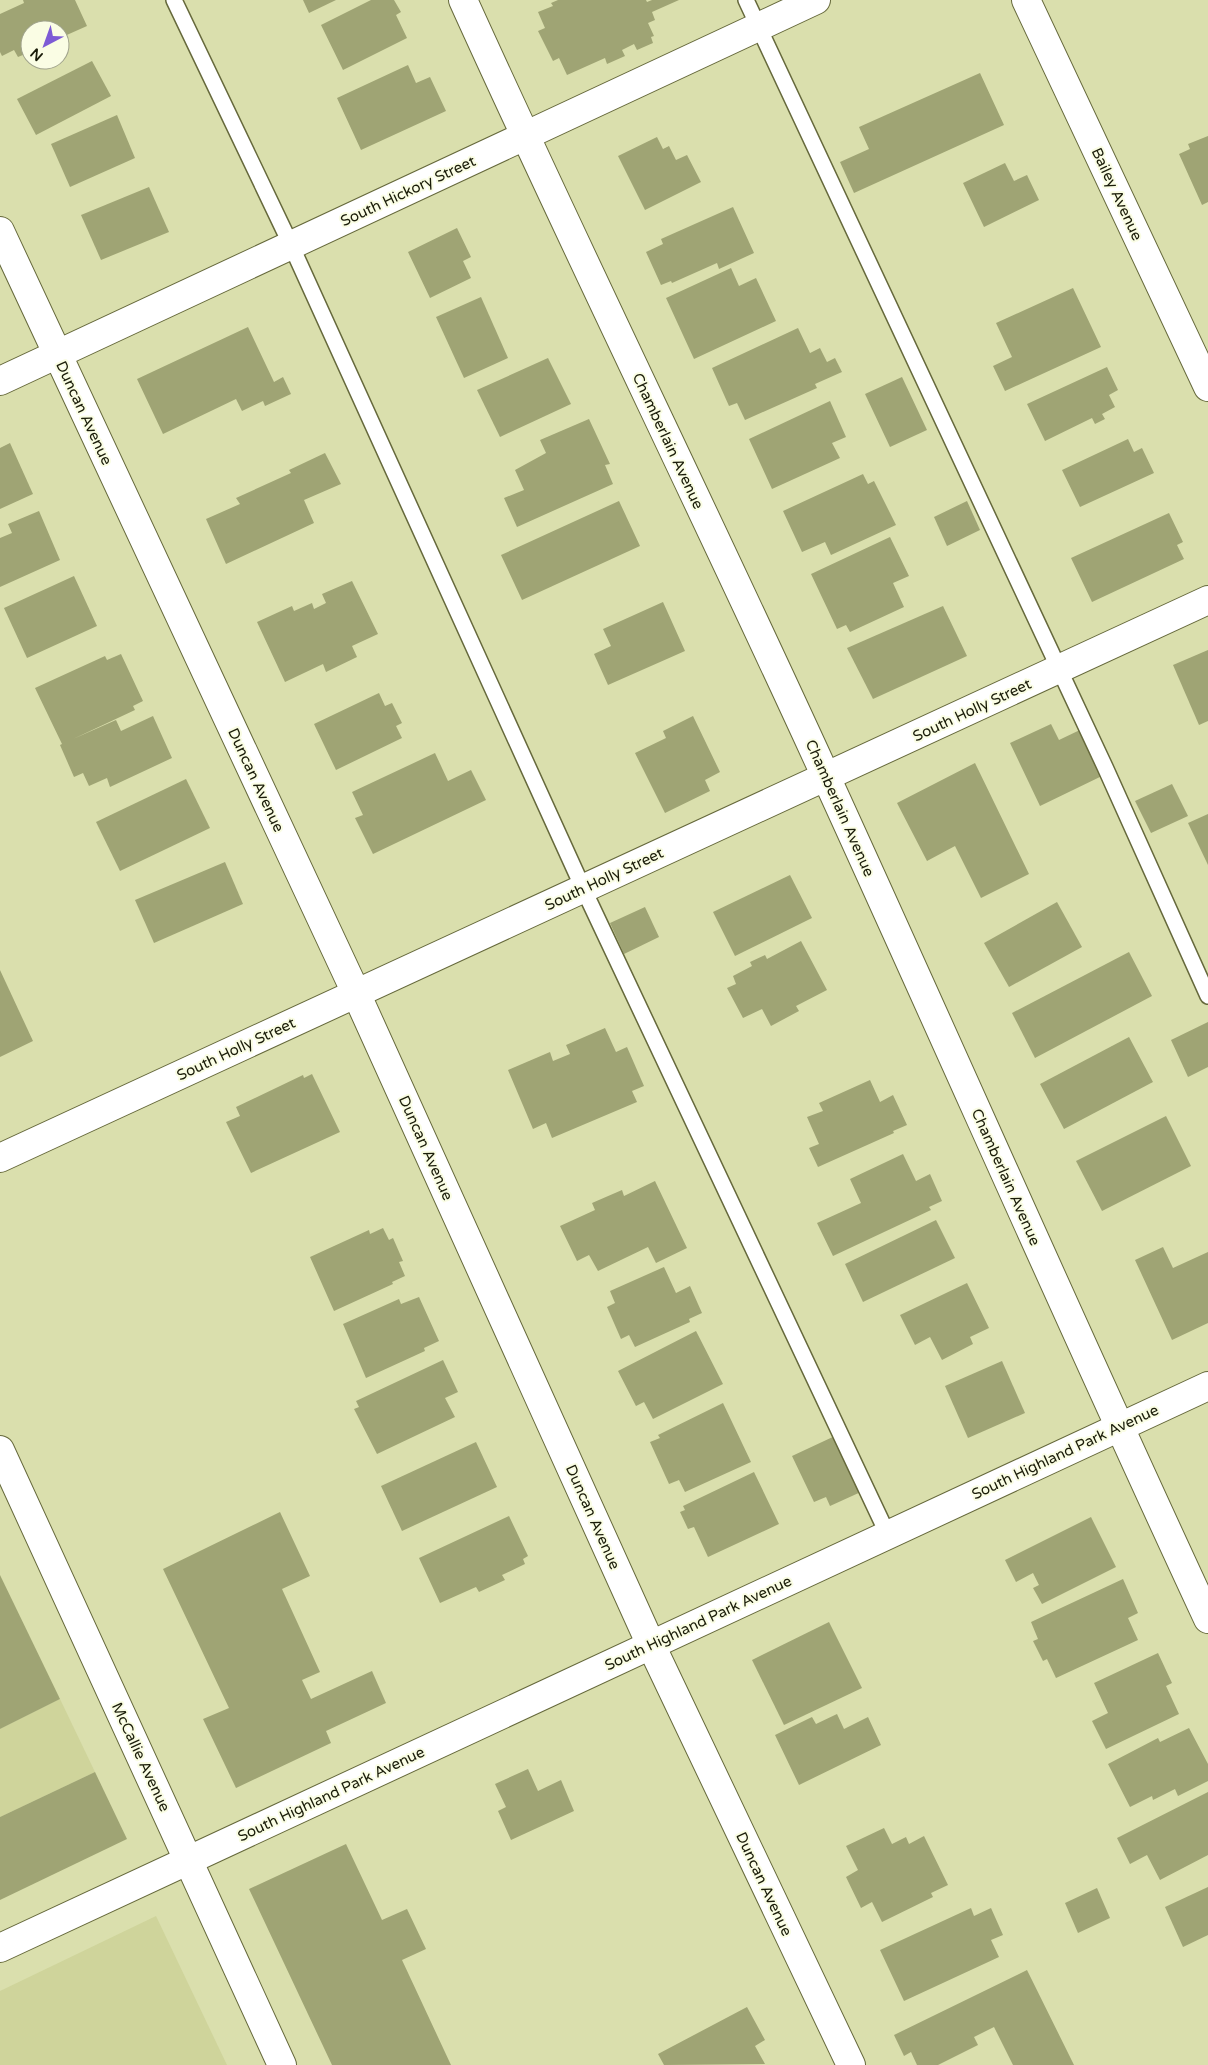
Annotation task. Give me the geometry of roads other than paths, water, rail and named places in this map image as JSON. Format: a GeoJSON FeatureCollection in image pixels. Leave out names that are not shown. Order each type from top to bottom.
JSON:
{"type":"FeatureCollection","features":[{"type":"Feature","properties":{"kind":"street","name":"Chamberlain Avenue"},"geometry":{"type":"LineString","coordinates":[[463,0],[525,137],[826,776],[1119,1428],[1208,1619]]}},
{"type":"Feature","properties":{"kind":"street","name":"South Hickory Street"},"geometry":{"type":"LineString","coordinates":[[0,381],[816,0]]}},
{"type":"Feature","properties":{"kind":"street","name":"Bailey Avenue"},"geometry":{"type":"LineString","coordinates":[[1026,0],[1208,387]]}},
{"type":"Feature","properties":{"kind":"street","name":"Duncan Avenue"},"geometry":{"type":"LineString","coordinates":[[0,231],[356,994],[651,1645],[851,2065]]}},
{"type":"Feature","properties":{"kind":"street","name":"South Holly Street"},"geometry":{"type":"LineString","coordinates":[[0,1158],[1208,600]]}},
{"type":"Feature","properties":{"kind":"street","name":"South Highland Park Avenue"},"geometry":{"type":"LineString","coordinates":[[0,1948],[1208,1386]]}},
{"type":"Feature","properties":{"kind":"street","name":"McCallie Avenue"},"geometry":{"type":"LineString","coordinates":[[0,1450],[282,2065]]}},
{"type":"Feature","properties":{"kind":"lane"},"geometry":{"type":"LineString","coordinates":[[174,0],[291,245],[583,888],[888,1535]]}},
{"type":"Feature","properties":{"kind":"lane"},"geometry":{"type":"LineString","coordinates":[[746,0],[1105,767],[1208,996]]}}]}
